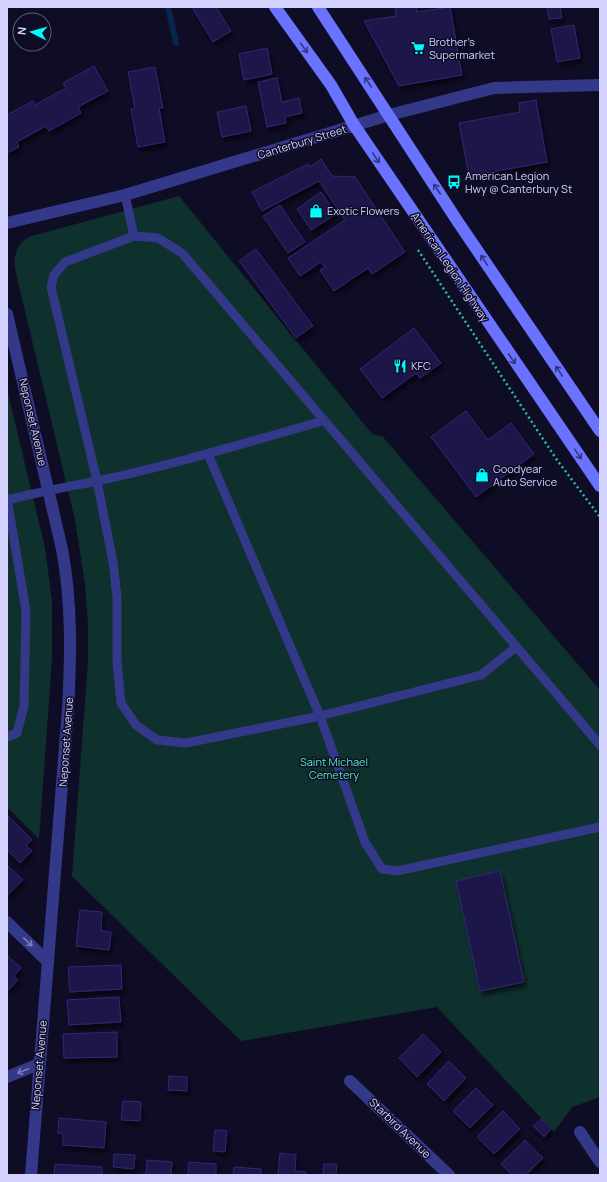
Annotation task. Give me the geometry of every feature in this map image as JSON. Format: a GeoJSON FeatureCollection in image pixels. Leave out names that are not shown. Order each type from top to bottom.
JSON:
{"type":"FeatureCollection","features":[{"type":"Feature","properties":{"kind":"main road","name":"American Legion Highway"},"geometry":{"type":"LineString","coordinates":[[275,7],[331,85],[354,125],[514,363],[600,486]]}},
{"type":"Feature","properties":{"kind":"main road"},"geometry":{"type":"LineString","coordinates":[[318,7],[458,222],[600,431]]}},
{"type":"Feature","properties":{"kind":"street","name":"Canterbury Street"},"geometry":{"type":"LineString","coordinates":[[7,223],[125,195],[354,125],[494,88],[600,85]]}},
{"type":"Feature","properties":{"kind":"street","name":"Neponset Avenue"},"geometry":{"type":"LineString","coordinates":[[7,314],[67,576],[72,635],[68,708],[31,1175]]}},
{"type":"Feature","properties":{"kind":"street"},"geometry":{"type":"LineString","coordinates":[[7,922],[48,962]]}},
{"type":"Feature","properties":{"kind":"street"},"geometry":{"type":"LineString","coordinates":[[7,1077],[39,1064]]}},
{"type":"Feature","properties":{"kind":"street","name":"Starbird Avenue"},"geometry":{"type":"LineString","coordinates":[[350,1080],[449,1175]]}},
{"type":"Feature","properties":{"kind":"street"},"geometry":{"type":"LineString","coordinates":[[580,1132],[600,1162]]}},
{"type":"Feature","properties":{"kind":"lane"},"geometry":{"type":"LineString","coordinates":[[125,195],[134,236]]}},
{"type":"Feature","properties":{"kind":"lane"},"geometry":{"type":"LineString","coordinates":[[516,647],[481,675],[320,716],[186,743],[157,740],[136,725],[121,703],[116,662],[117,597],[97,481],[51,287],[54,275],[65,262],[134,236],[158,238],[182,253],[323,421],[600,745]]}},
{"type":"Feature","properties":{"kind":"lane"},"geometry":{"type":"LineString","coordinates":[[7,737],[17,733],[24,706],[26,611],[8,499],[48,489],[97,481],[208,454],[323,421]]}},
{"type":"Feature","properties":{"kind":"lane"},"geometry":{"type":"LineString","coordinates":[[208,454],[320,716],[365,842],[382,869],[397,871],[600,828]]}},
{"type":"Feature","properties":{"kind":"green space","name":"Saint Michael Cemetery"},"geometry":{"type":"Polygon","coordinates":[[[179,196],[372,434],[383,437],[600,690],[600,1097],[572,1107],[554,1132],[437,1007],[241,1041],[72,876],[88,662],[88,624],[85,584],[75,520],[15,269],[15,259],[20,245],[27,238],[32,236],[179,196]]]}},
{"type":"Feature","properties":{"kind":"green space"},"geometry":{"type":"Polygon","coordinates":[[[7,389],[45,548],[52,601],[52,659],[39,839],[7,807],[7,389]]]}},
{"type":"Feature","properties":{"kind":"building"},"geometry":{"type":"Polygon","coordinates":[[[196,7],[216,7],[231,31],[213,42],[193,9],[196,7]]]}},
{"type":"Feature","properties":{"kind":"building","name":"Brother’s Supermarket"},"geometry":{"type":"Polygon","coordinates":[[[395,7],[416,7],[417,12],[450,7],[462,75],[399,86],[364,21],[396,16],[395,7]]]}},
{"type":"Feature","properties":{"kind":"building"},"geometry":{"type":"Polygon","coordinates":[[[547,7],[560,7],[562,18],[549,19],[547,7]]]}},
{"type":"Feature","properties":{"kind":"building"},"geometry":{"type":"Polygon","coordinates":[[[574,25],[580,58],[557,62],[551,29],[574,25]]]}},
{"type":"Feature","properties":{"kind":"building"},"geometry":{"type":"Polygon","coordinates":[[[267,48],[272,74],[244,80],[239,54],[267,48]]]}},
{"type":"Feature","properties":{"kind":"building"},"geometry":{"type":"Polygon","coordinates":[[[94,66],[108,91],[78,107],[81,113],[49,131],[46,126],[17,142],[19,147],[7,153],[7,115],[33,101],[35,105],[66,88],[63,83],[94,66]]]}},
{"type":"Feature","properties":{"kind":"building"},"geometry":{"type":"Polygon","coordinates":[[[155,67],[163,108],[159,108],[165,142],[138,147],[131,109],[135,108],[128,72],[155,67]]]}},
{"type":"Feature","properties":{"kind":"building"},"geometry":{"type":"Polygon","coordinates":[[[277,78],[282,102],[299,98],[302,113],[285,117],[286,123],[267,127],[258,82],[277,78]]]}},
{"type":"Feature","properties":{"kind":"building"},"geometry":{"type":"Polygon","coordinates":[[[536,100],[547,162],[469,176],[459,123],[520,112],[519,103],[536,100]]]}},
{"type":"Feature","properties":{"kind":"building"},"geometry":{"type":"Polygon","coordinates":[[[246,106],[251,131],[222,137],[217,112],[246,106]]]}},
{"type":"Feature","properties":{"kind":"building"},"geometry":{"type":"Polygon","coordinates":[[[321,159],[332,176],[355,177],[405,252],[372,274],[368,268],[334,291],[320,270],[325,267],[321,262],[300,276],[288,258],[345,220],[319,181],[262,211],[252,192],[308,164],[310,167],[321,159]]]}},
{"type":"Feature","properties":{"kind":"building","name":"Exotic Flowers"},"geometry":{"type":"Polygon","coordinates":[[[321,192],[336,214],[311,230],[297,209],[321,192]]]}},
{"type":"Feature","properties":{"kind":"building"},"geometry":{"type":"Polygon","coordinates":[[[280,205],[305,242],[288,253],[263,216],[280,205]]]}},
{"type":"Feature","properties":{"kind":"building"},"geometry":{"type":"Polygon","coordinates":[[[256,249],[313,326],[296,338],[239,261],[256,249]]]}},
{"type":"Feature","properties":{"kind":"building","name":"KFC"},"geometry":{"type":"Polygon","coordinates":[[[414,328],[441,363],[420,378],[416,373],[382,398],[360,369],[414,328]]]}},
{"type":"Feature","properties":{"kind":"building","name":"Goodyear Auto Service"},"geometry":{"type":"Polygon","coordinates":[[[466,411],[488,440],[511,423],[534,454],[476,497],[431,437],[466,411]]]}},
{"type":"Feature","properties":{"kind":"building"},"geometry":{"type":"Polygon","coordinates":[[[8,816],[32,840],[26,845],[32,851],[20,863],[7,850],[8,816]]]}},
{"type":"Feature","properties":{"kind":"building"},"geometry":{"type":"Polygon","coordinates":[[[7,865],[23,880],[7,896],[7,865]]]}},
{"type":"Feature","properties":{"kind":"building"},"geometry":{"type":"Polygon","coordinates":[[[500,871],[524,982],[480,991],[456,881],[500,871]]]}},
{"type":"Feature","properties":{"kind":"building"},"geometry":{"type":"Polygon","coordinates":[[[80,910],[102,912],[101,931],[111,932],[109,950],[76,946],[80,910]]]}},
{"type":"Feature","properties":{"kind":"building"},"geometry":{"type":"Polygon","coordinates":[[[7,955],[21,968],[14,976],[18,980],[9,990],[7,988],[7,955]]]}},
{"type":"Feature","properties":{"kind":"building"},"geometry":{"type":"Polygon","coordinates":[[[121,965],[122,989],[70,992],[68,967],[121,965]]]}},
{"type":"Feature","properties":{"kind":"building"},"geometry":{"type":"Polygon","coordinates":[[[119,997],[121,1022],[69,1025],[67,1000],[119,997]]]}},
{"type":"Feature","properties":{"kind":"building"},"geometry":{"type":"Polygon","coordinates":[[[117,1032],[117,1057],[64,1058],[63,1034],[117,1032]]]}},
{"type":"Feature","properties":{"kind":"building"},"geometry":{"type":"Polygon","coordinates":[[[423,1034],[441,1052],[417,1077],[399,1058],[423,1034]]]}},
{"type":"Feature","properties":{"kind":"building"},"geometry":{"type":"Polygon","coordinates":[[[449,1061],[466,1078],[444,1101],[427,1084],[449,1061]]]}},
{"type":"Feature","properties":{"kind":"building"},"geometry":{"type":"Polygon","coordinates":[[[169,1076],[187,1077],[187,1091],[168,1090],[169,1076]]]}},
{"type":"Feature","properties":{"kind":"building"},"geometry":{"type":"Polygon","coordinates":[[[476,1088],[493,1105],[470,1128],[453,1111],[476,1088]]]}},
{"type":"Feature","properties":{"kind":"building"},"geometry":{"type":"Polygon","coordinates":[[[123,1101],[141,1102],[140,1121],[121,1120],[123,1101]]]}},
{"type":"Feature","properties":{"kind":"building"},"geometry":{"type":"Polygon","coordinates":[[[503,1111],[520,1129],[494,1154],[477,1137],[503,1111]]]}},
{"type":"Feature","properties":{"kind":"building"},"geometry":{"type":"Polygon","coordinates":[[[59,1118],[106,1122],[104,1148],[63,1145],[63,1134],[58,1133],[59,1118]]]}},
{"type":"Feature","properties":{"kind":"building"},"geometry":{"type":"Polygon","coordinates":[[[541,1119],[551,1129],[544,1137],[533,1126],[541,1119]]]}},
{"type":"Feature","properties":{"kind":"building"},"geometry":{"type":"Polygon","coordinates":[[[215,1130],[227,1131],[225,1152],[213,1151],[215,1130]]]}},
{"type":"Feature","properties":{"kind":"building"},"geometry":{"type":"Polygon","coordinates":[[[525,1140],[543,1158],[526,1175],[512,1175],[501,1164],[525,1140]]]}},
{"type":"Feature","properties":{"kind":"building"},"geometry":{"type":"Polygon","coordinates":[[[280,1153],[296,1155],[295,1171],[306,1172],[306,1175],[278,1175],[280,1153]]]}},
{"type":"Feature","properties":{"kind":"building"},"geometry":{"type":"Polygon","coordinates":[[[114,1154],[135,1155],[134,1169],[113,1167],[114,1154]]]}},
{"type":"Feature","properties":{"kind":"building"},"geometry":{"type":"Polygon","coordinates":[[[147,1160],[172,1162],[171,1175],[146,1175],[147,1160]]]}},
{"type":"Feature","properties":{"kind":"building"},"geometry":{"type":"Polygon","coordinates":[[[189,1162],[216,1164],[216,1175],[188,1175],[189,1162]]]}},
{"type":"Feature","properties":{"kind":"building"},"geometry":{"type":"Polygon","coordinates":[[[55,1164],[102,1167],[102,1175],[54,1175],[55,1164]]]}},
{"type":"Feature","properties":{"kind":"building"},"geometry":{"type":"Polygon","coordinates":[[[324,1164],[337,1164],[336,1174],[344,1175],[323,1175],[324,1164]]]}},
{"type":"Feature","properties":{"kind":"building"},"geometry":{"type":"Polygon","coordinates":[[[234,1167],[261,1169],[261,1175],[233,1175],[234,1167]]]}},
{"type":"Feature","properties":{"kind":"waterway"},"geometry":{"type":"LineString","coordinates":[[168,7],[176,43]]}},
{"type":"Feature","properties":{"kind":"place","name":"Brother’s Supermarket"},"geometry":{"type":"Point","coordinates":[418,48]}},
{"type":"Feature","properties":{"kind":"place","name":"American Legion Hwy @ Canterbury St"},"geometry":{"type":"Point","coordinates":[454,182]}},
{"type":"Feature","properties":{"kind":"place","name":"Exotic Flowers"},"geometry":{"type":"Point","coordinates":[316,211]}},
{"type":"Feature","properties":{"kind":"place","name":"KFC"},"geometry":{"type":"Point","coordinates":[400,366]}},
{"type":"Feature","properties":{"kind":"place","name":"Goodyear Auto Service"},"geometry":{"type":"Point","coordinates":[482,475]}}]}
